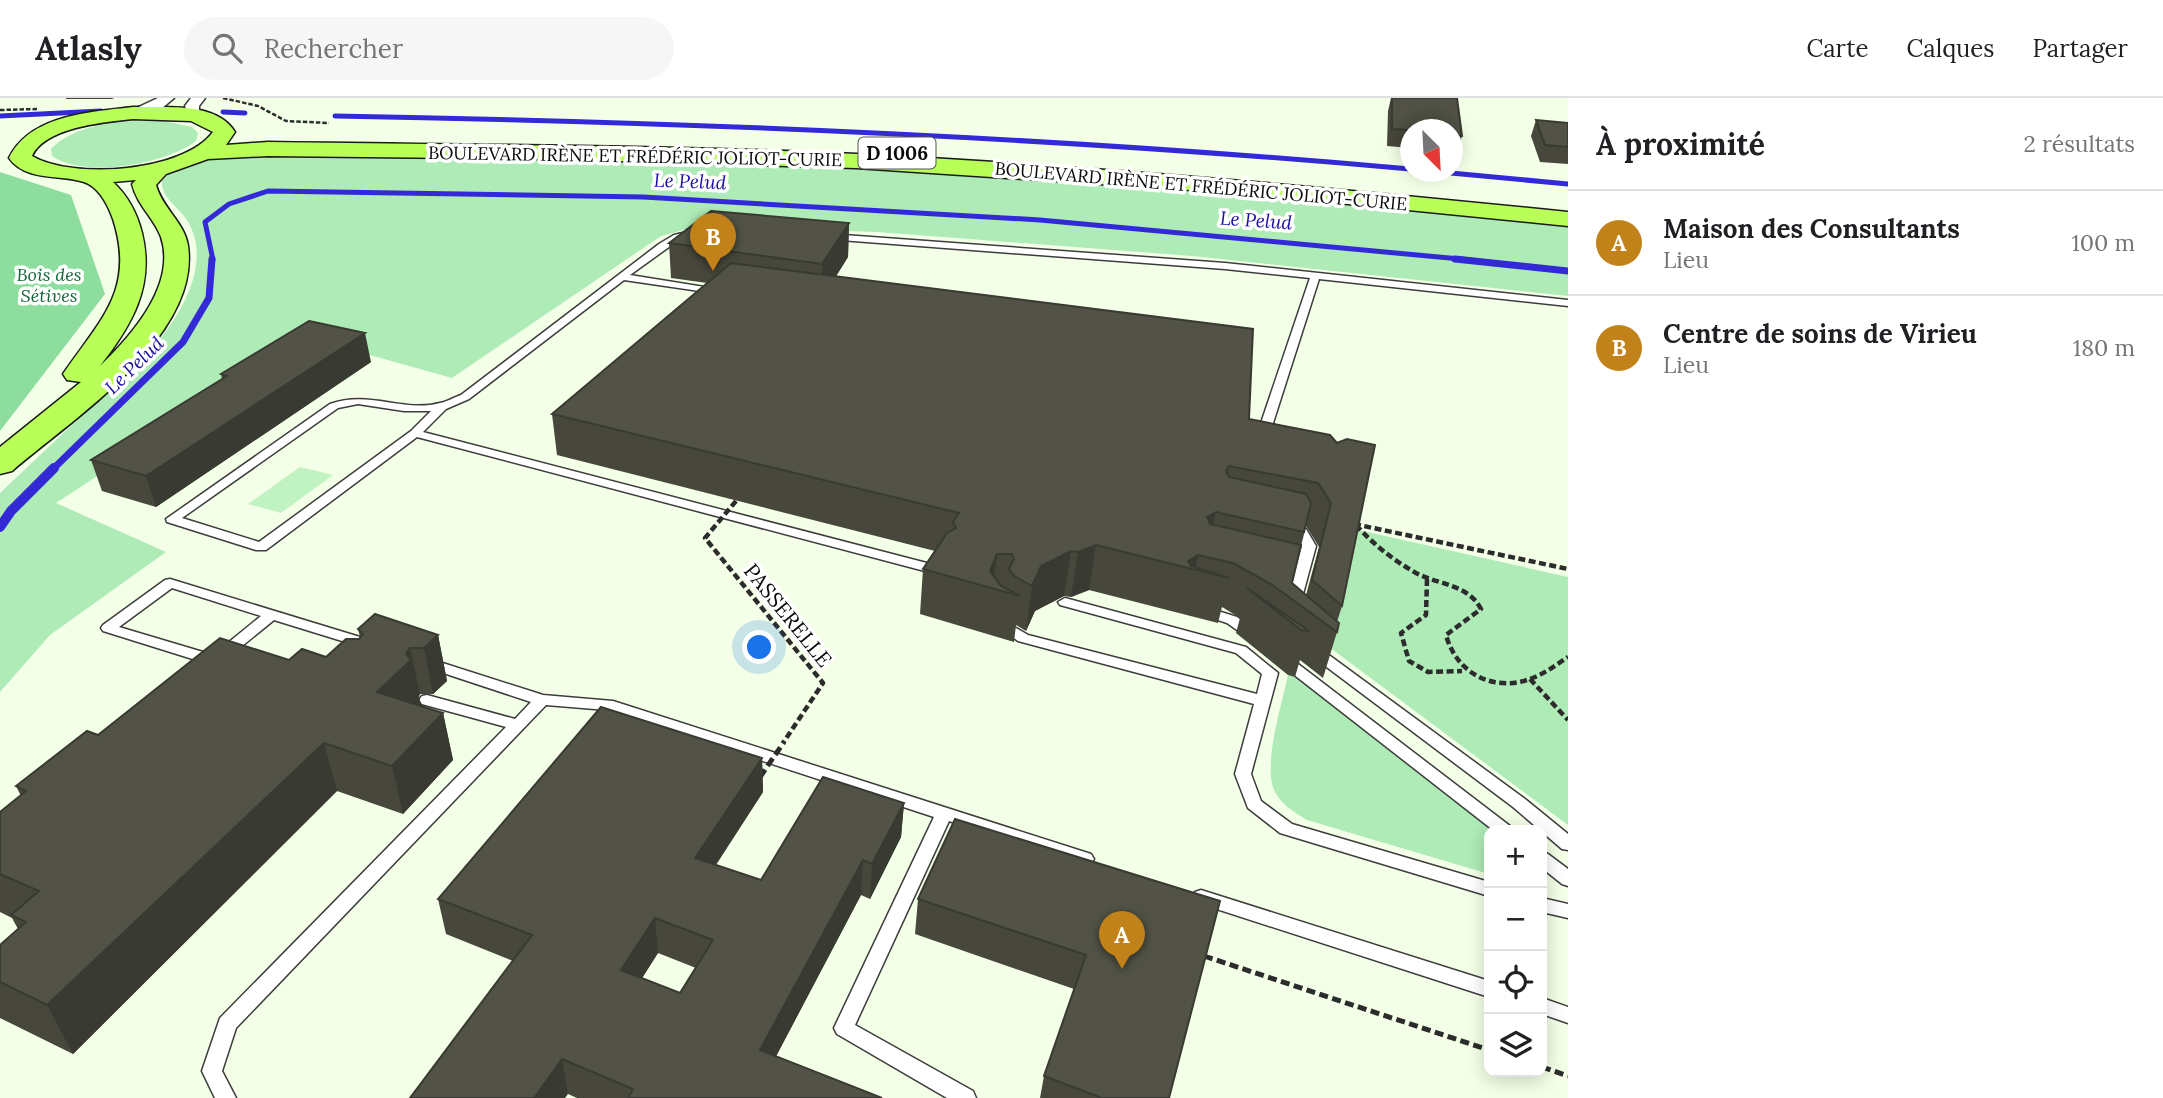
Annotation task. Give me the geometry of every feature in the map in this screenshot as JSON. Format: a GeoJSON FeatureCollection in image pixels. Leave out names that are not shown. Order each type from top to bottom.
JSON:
{"type":"FeatureCollection","features":[{"type":"Feature","properties":{"kind":"main road"},"geometry":{"type":"LineString","coordinates":[[196,106],[220,125],[224,132],[222,139],[203,153],[159,168],[91,176],[64,176],[34,169],[20,158],[10,145],[73,123],[196,106]]}},
{"type":"Feature","properties":{"kind":"main road","name":"BOULEVARD IRÈNE ET FRÉDÉRIC JOLIOT-CURIE"},"geometry":{"type":"LineString","coordinates":[[224,132],[270,138],[654,144],[881,152],[1238,176],[1568,208]]}},
{"type":"Feature","properties":{"kind":"main road","name":"BOULEVARD IRÈNE ET FRÉDÉRIC JOLIOT-CURIE"},"geometry":{"type":"LineString","coordinates":[[203,153],[268,149],[547,152],[856,161],[1237,186],[1568,219]]}},
{"type":"Feature","properties":{"kind":"main road"},"geometry":{"type":"LineString","coordinates":[[2,462],[83,395],[144,338],[166,302],[177,264],[176,245],[170,228],[149,203],[144,184],[159,168]]}},
{"type":"Feature","properties":{"kind":"main road"},"geometry":{"type":"LineString","coordinates":[[2,462],[106,339],[125,305],[137,269],[123,214],[111,189],[91,176]]}},
{"type":"Feature","properties":{"kind":"street"},"geometry":{"type":"LineString","coordinates":[[134,113],[156,106],[167,98]]}},
{"type":"Feature","properties":{"kind":"lane"},"geometry":{"type":"LineString","coordinates":[[442,407],[415,433],[261,547],[172,519],[347,400],[364,399],[418,409],[442,407],[465,397],[677,237],[713,231]]}},
{"type":"Feature","properties":{"kind":"lane"},"geometry":{"type":"LineString","coordinates":[[819,236],[1091,255],[1316,275],[1568,303]]}},
{"type":"Feature","properties":{"kind":"lane"},"geometry":{"type":"LineString","coordinates":[[1290,442],[1280,437],[1267,423],[1316,275]]}},
{"type":"Feature","properties":{"kind":"lane"},"geometry":{"type":"LineString","coordinates":[[625,277],[726,293]]}},
{"type":"Feature","properties":{"kind":"lane"},"geometry":{"type":"LineString","coordinates":[[415,433],[943,571]]}},
{"type":"Feature","properties":{"kind":"lane"},"geometry":{"type":"LineString","coordinates":[[1276,525],[1301,532],[1309,546],[1292,582],[1291,618]]}},
{"type":"Feature","properties":{"kind":"lane"},"geometry":{"type":"LineString","coordinates":[[272,614],[215,661],[108,628],[170,583],[272,614],[357,647],[387,651]]}},
{"type":"Feature","properties":{"kind":"lane"},"geometry":{"type":"LineString","coordinates":[[1065,602],[1241,650],[1270,673],[1243,774],[1254,804],[1286,829],[1486,888]]}},
{"type":"Feature","properties":{"kind":"lane"},"geometry":{"type":"LineString","coordinates":[[999,603],[994,614],[1002,626],[1023,638],[1263,701]]}},
{"type":"Feature","properties":{"kind":"lane"},"geometry":{"type":"LineString","coordinates":[[1188,606],[1232,620],[1498,825]]}},
{"type":"Feature","properties":{"kind":"lane"},"geometry":{"type":"LineString","coordinates":[[1299,639],[1519,803],[1568,844]]}},
{"type":"Feature","properties":{"kind":"lane"},"geometry":{"type":"LineString","coordinates":[[413,659],[542,700],[608,705],[1102,865]]}},
{"type":"Feature","properties":{"kind":"lane"},"geometry":{"type":"LineString","coordinates":[[427,700],[518,725]]}},
{"type":"Feature","properties":{"kind":"lane"},"geometry":{"type":"LineString","coordinates":[[226,1098],[212,1071],[227,1024],[542,700]]}},
{"type":"Feature","properties":{"kind":"lane"},"geometry":{"type":"LineString","coordinates":[[944,814],[844,1028],[966,1098]]}},
{"type":"Feature","properties":{"kind":"lane"},"geometry":{"type":"LineString","coordinates":[[1547,863],[1568,878]]}},
{"type":"Feature","properties":{"kind":"lane"},"geometry":{"type":"LineString","coordinates":[[1181,891],[1484,987]]}},
{"type":"Feature","properties":{"kind":"lane"},"geometry":{"type":"LineString","coordinates":[[1547,906],[1568,911]]}},
{"type":"Feature","properties":{"kind":"lane"},"geometry":{"type":"LineString","coordinates":[[1547,1008],[1568,1015]]}},
{"type":"Feature","properties":{"kind":"path","name":"PASSERELLE"},"geometry":{"type":"LineString","coordinates":[[736,501],[705,538],[823,683],[752,789]]}},
{"type":"Feature","properties":{"kind":"path"},"geometry":{"type":"LineString","coordinates":[[1342,521],[1568,569]]}},
{"type":"Feature","properties":{"kind":"path"},"geometry":{"type":"LineString","coordinates":[[1355,524],[1368,539],[1427,579],[1460,587],[1478,601],[1481,609],[1446,635],[1449,653],[1463,671]]}},
{"type":"Feature","properties":{"kind":"path"},"geometry":{"type":"LineString","coordinates":[[1427,579],[1426,615],[1401,633],[1409,661],[1428,672],[1463,671],[1491,684],[1530,679],[1567,660]]}},
{"type":"Feature","properties":{"kind":"path"},"geometry":{"type":"LineString","coordinates":[[1530,679],[1568,720]]}},
{"type":"Feature","properties":{"kind":"path"},"geometry":{"type":"LineString","coordinates":[[1204,956],[1484,1048]]}},
{"type":"Feature","properties":{"kind":"path"},"geometry":{"type":"LineString","coordinates":[[1547,1069],[1568,1076]]}},
{"type":"Feature","properties":{"kind":"green space"},"geometry":{"type":"Polygon","coordinates":[[[160,120],[192,127],[198,133],[196,141],[165,156],[125,166],[84,167],[52,156],[51,149],[62,140],[88,128],[117,122],[160,120]]]}},
{"type":"Feature","properties":{"kind":"green space"},"geometry":{"type":"Polygon","coordinates":[[[254,154],[793,163],[1258,193],[1568,227],[1568,296],[1192,256],[877,232],[698,226],[661,236],[452,378],[309,338],[56,503],[166,552],[50,635],[0,692],[0,493],[150,351],[182,307],[190,290],[197,254],[187,220],[164,192],[162,181],[174,171],[191,163],[210,159],[254,154]]]}},
{"type":"Feature","properties":{"kind":"green space","name":"Bois des Sétives"},"geometry":{"type":"Polygon","coordinates":[[[0,172],[71,195],[105,294],[0,431],[0,172]]]}},
{"type":"Feature","properties":{"kind":"green space"},"geometry":{"type":"Polygon","coordinates":[[[300,467],[333,475],[281,513],[248,504],[300,467]]]}},
{"type":"Feature","properties":{"kind":"green space"},"geometry":{"type":"Polygon","coordinates":[[[1354,529],[1568,577],[1568,825],[1329,647],[1354,529]]]}},
{"type":"Feature","properties":{"kind":"green space"},"geometry":{"type":"Polygon","coordinates":[[[1288,675],[1300,679],[1486,825],[1484,873],[1307,820],[1293,811],[1278,797],[1272,781],[1274,735],[1288,675]]]}},
{"type":"Feature","properties":{"kind":"building"},"geometry":{"type":"Polygon","coordinates":[[[1392,98],[1457,98],[1460,119],[1400,119],[1400,129],[1392,129],[1392,98]]]}},
{"type":"Feature","properties":{"kind":"building"},"geometry":{"type":"Polygon","coordinates":[[[1536,120],[1568,123],[1568,147],[1545,145],[1536,120]]]}},
{"type":"Feature","properties":{"kind":"building"},"geometry":{"type":"Polygon","coordinates":[[[711,211],[849,223],[822,264],[669,243],[711,211]]]}},
{"type":"Feature","properties":{"kind":"building"},"geometry":{"type":"Polygon","coordinates":[[[731,263],[1253,329],[1249,419],[1330,435],[1337,443],[1347,439],[1375,445],[1342,606],[1312,580],[1331,503],[1318,483],[1229,466],[1226,471],[1229,477],[1306,494],[1311,503],[1304,532],[1216,512],[1207,517],[1210,524],[1301,545],[1292,583],[1339,623],[1337,632],[1271,584],[1233,563],[1198,555],[1188,561],[1191,566],[1229,578],[1096,545],[1078,552],[1071,551],[1041,566],[1032,586],[1014,576],[1009,569],[1014,559],[1012,554],[997,554],[990,571],[1001,586],[1020,596],[923,569],[947,533],[956,528],[953,522],[959,513],[552,414],[731,263]]]}},
{"type":"Feature","properties":{"kind":"building"},"geometry":{"type":"Polygon","coordinates":[[[309,321],[365,333],[146,476],[91,460],[227,376],[221,374],[309,321]]]}},
{"type":"Feature","properties":{"kind":"building"},"geometry":{"type":"Polygon","coordinates":[[[1247,588],[1309,631],[1301,630],[1247,588]]]}},
{"type":"Feature","properties":{"kind":"building"},"geometry":{"type":"Polygon","coordinates":[[[375,614],[438,635],[424,648],[410,648],[406,654],[411,660],[377,692],[443,713],[392,766],[324,743],[47,1005],[0,982],[0,945],[26,922],[11,915],[39,891],[0,874],[0,812],[26,791],[16,786],[87,731],[98,735],[220,638],[289,660],[302,649],[326,657],[346,639],[359,639],[363,634],[358,629],[375,614]]]}},
{"type":"Feature","properties":{"kind":"building"},"geometry":{"type":"Polygon","coordinates":[[[601,707],[762,758],[695,858],[761,880],[823,777],[904,803],[872,864],[863,860],[760,1050],[882,1098],[628,1098],[633,1089],[562,1059],[534,1098],[410,1098],[532,935],[438,899],[601,707]],[[655,918],[621,970],[680,993],[713,940],[655,918]]]}},
{"type":"Feature","properties":{"kind":"building"},"geometry":{"type":"Polygon","coordinates":[[[955,819],[1220,901],[1169,1098],[1102,1098],[1044,1076],[1086,955],[918,899],[955,819]]]}},
{"type":"Feature","properties":{"kind":"waterway","name":"Le Pelud"},"geometry":{"type":"LineString","coordinates":[[0,116],[101,111]]}},
{"type":"Feature","properties":{"kind":"waterway"},"geometry":{"type":"LineString","coordinates":[[223,112],[245,113]]}},
{"type":"Feature","properties":{"kind":"waterway","name":"Le Pelud"},"geometry":{"type":"LineString","coordinates":[[335,116],[604,122],[873,133],[1141,148],[1400,168]]}},
{"type":"Feature","properties":{"kind":"waterway","name":"Le Pelud"},"geometry":{"type":"LineString","coordinates":[[1463,174],[1568,184]]}},
{"type":"Feature","properties":{"kind":"waterway","name":"Le Pelud"},"geometry":{"type":"LineString","coordinates":[[213,260],[205,222],[229,204],[268,191],[643,197],[1040,220],[1471,260]]}},
{"type":"Feature","properties":{"kind":"waterway","name":"Le Pelud"},"geometry":{"type":"LineString","coordinates":[[52,470],[183,342],[209,298],[212,259]]}},
{"type":"Feature","properties":{"kind":"waterway","name":"Le Pelud"},"geometry":{"type":"LineString","coordinates":[[1455,259],[1568,271]]}},
{"type":"Feature","properties":{"kind":"waterway","name":"Le Pelud"},"geometry":{"type":"LineString","coordinates":[[0,527],[11,511],[52,470]]}},
{"type":"Feature","properties":{"kind":"place","name":"Centre de soins de Virieu"},"geometry":{"type":"Point","coordinates":[713,271]}},
{"type":"Feature","properties":{"kind":"place","name":"Maison des Consultants"},"geometry":{"type":"Point","coordinates":[1122,969]}}]}
